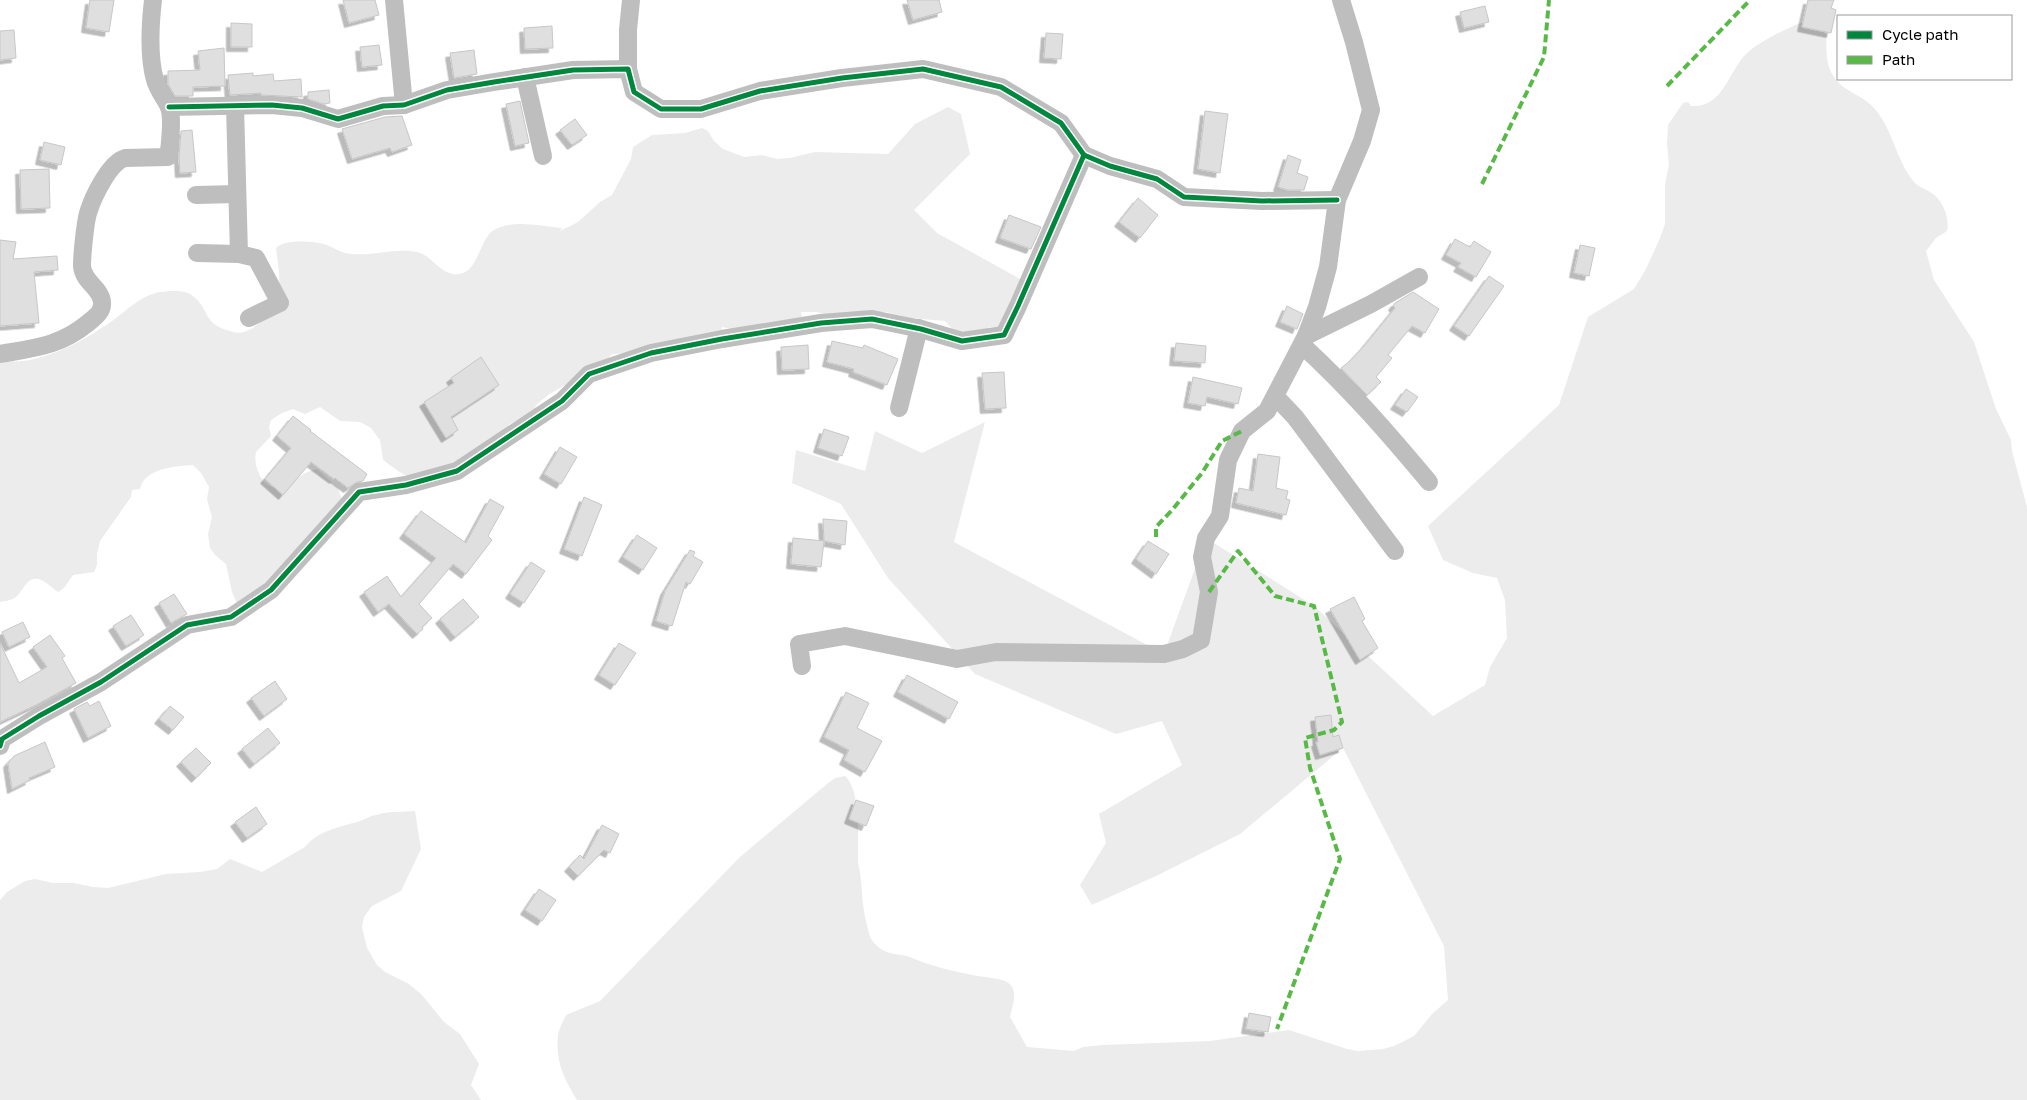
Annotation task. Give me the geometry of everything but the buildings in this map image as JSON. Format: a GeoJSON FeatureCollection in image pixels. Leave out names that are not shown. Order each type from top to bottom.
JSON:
{"type":"FeatureCollection","features":[{"type":"Feature","properties":{"kind":"street"},"geometry":{"type":"LineString","coordinates":[[0,354],[44,346],[63,340],[76,333],[96,316],[102,308],[102,300],[84,275],[82,266],[88,214],[98,190],[113,165],[119,160],[125,158],[168,157],[169,107],[159,92],[152,68],[150,24],[153,0]]}},
{"type":"Feature","properties":{"kind":"street"},"geometry":{"type":"LineString","coordinates":[[394,0],[404,105]]}},
{"type":"Feature","properties":{"kind":"street"},"geometry":{"type":"LineString","coordinates":[[631,0],[628,30],[628,68],[634,92],[661,109],[701,109],[760,91],[842,78],[923,69],[1001,87],[1061,123],[1084,155],[1110,166],[1157,179],[1184,197],[1262,201],[1337,200]]}},
{"type":"Feature","properties":{"kind":"street"},"geometry":{"type":"LineString","coordinates":[[802,666],[799,644],[844,636],[957,660],[996,652],[1164,654],[1183,649],[1201,640],[1210,592],[1202,557],[1206,538],[1220,516],[1228,460],[1242,431],[1267,411],[1304,340],[1317,307],[1328,267],[1337,200],[1362,140],[1371,110],[1341,0]]}},
{"type":"Feature","properties":{"kind":"street"},"geometry":{"type":"LineString","coordinates":[[169,107],[272,105],[302,108],[338,119],[383,106],[404,105],[447,90],[573,70],[628,68]]}},
{"type":"Feature","properties":{"kind":"street"},"geometry":{"type":"LineString","coordinates":[[525,77],[543,156]]}},
{"type":"Feature","properties":{"kind":"street"},"geometry":{"type":"LineString","coordinates":[[236,106],[239,254]]}},
{"type":"Feature","properties":{"kind":"street"},"geometry":{"type":"LineString","coordinates":[[0,746],[2,739],[100,682],[187,625],[231,617],[271,590],[359,492],[406,485],[457,470],[562,401],[589,374],[652,353],[722,339],[821,323],[872,319],[919,328],[962,341],[1004,335],[1084,155]]}},
{"type":"Feature","properties":{"kind":"street"},"geometry":{"type":"LineString","coordinates":[[196,195],[237,194]]}},
{"type":"Feature","properties":{"kind":"street"},"geometry":{"type":"LineString","coordinates":[[197,253],[239,254],[256,258],[280,302],[250,318]]}},
{"type":"Feature","properties":{"kind":"street"},"geometry":{"type":"LineString","coordinates":[[1304,340],[1419,277]]}},
{"type":"Feature","properties":{"kind":"street"},"geometry":{"type":"LineString","coordinates":[[899,408],[919,328]]}},
{"type":"Feature","properties":{"kind":"street"},"geometry":{"type":"LineString","coordinates":[[1304,340],[1367,409],[1429,482]]}},
{"type":"Feature","properties":{"kind":"street"},"geometry":{"type":"LineString","coordinates":[[1275,396],[1295,416],[1395,551]]}},
{"type":"Feature","properties":{"kind":"shaded area"},"geometry":{"type":"Polygon","coordinates":[[[1809,20],[1825,28],[1829,67],[1835,79],[1874,108],[1886,126],[1909,176],[1916,184],[1937,197],[1945,211],[1947,231],[1936,238],[1926,251],[1934,280],[1974,342],[1996,409],[2011,440],[2012,451],[2027,507],[2027,1100],[577,1100],[565,1078],[558,1054],[558,1034],[566,1015],[600,1001],[740,857],[827,784],[835,778],[845,776],[854,792],[856,803],[858,863],[863,902],[868,931],[874,943],[887,952],[907,956],[925,963],[1006,981],[1012,987],[1014,994],[1010,1017],[1027,1047],[1074,1051],[1083,1047],[1103,1045],[1210,1041],[1289,1030],[1358,1051],[1383,1049],[1414,1036],[1432,1014],[1448,1000],[1444,946],[1343,748],[1240,834],[1092,905],[1080,885],[1106,843],[1099,814],[1182,765],[1162,721],[1116,734],[975,674],[888,578],[841,504],[792,483],[796,450],[865,471],[875,431],[922,453],[985,422],[954,542],[1164,654],[1206,538],[1314,606],[1433,716],[1485,685],[1490,667],[1507,638],[1505,600],[1497,578],[1473,573],[1443,560],[1428,526],[1559,405],[1588,317],[1634,289],[1646,269],[1665,224],[1665,184],[1669,165],[1668,125],[1683,103],[1688,102],[1691,106],[1702,105],[1711,101],[1724,87],[1747,53],[1777,34],[1809,20]]]}},
{"type":"Feature","properties":{"kind":"shaded area"},"geometry":{"type":"Polygon","coordinates":[[[948,107],[961,114],[970,154],[914,210],[937,233],[1022,280],[998,328],[990,327],[982,332],[968,336],[954,331],[945,321],[910,318],[886,312],[827,315],[817,312],[801,312],[802,316],[799,319],[737,330],[722,327],[721,331],[631,353],[612,354],[606,361],[548,395],[536,405],[534,412],[510,424],[468,461],[407,476],[383,460],[380,440],[371,428],[360,422],[340,421],[320,407],[305,414],[293,409],[271,420],[269,427],[271,436],[255,455],[260,476],[268,485],[275,487],[289,483],[317,469],[338,488],[342,500],[271,581],[237,604],[232,592],[226,564],[210,548],[208,534],[212,517],[207,499],[209,487],[201,473],[193,465],[170,467],[154,472],[143,482],[140,489],[132,490],[131,497],[100,541],[97,565],[94,572],[73,575],[64,588],[58,592],[46,582],[34,579],[26,584],[16,597],[0,602],[0,362],[30,360],[62,350],[103,327],[140,300],[160,292],[186,292],[198,301],[210,320],[221,328],[235,333],[248,330],[266,315],[277,295],[279,269],[276,248],[285,243],[319,243],[345,253],[354,254],[399,251],[417,252],[427,256],[448,273],[462,274],[473,264],[484,241],[494,230],[509,225],[527,224],[562,228],[560,231],[578,222],[600,202],[612,195],[631,159],[633,147],[652,135],[685,133],[702,128],[708,131],[714,141],[723,149],[744,157],[762,155],[777,159],[815,152],[888,154],[915,124],[948,107]]]}},
{"type":"Feature","properties":{"kind":"shaded area"},"geometry":{"type":"Polygon","coordinates":[[[415,811],[421,849],[401,891],[372,906],[364,917],[362,927],[367,948],[377,965],[385,972],[409,984],[422,995],[444,1022],[460,1034],[479,1064],[471,1085],[481,1100],[0,1100],[0,900],[7,892],[25,881],[35,879],[53,883],[74,883],[108,888],[166,874],[217,869],[230,859],[262,872],[305,847],[316,837],[329,830],[371,816],[390,812],[415,811]]]}},
{"type":"Feature","properties":{"kind":"marked path"},"geometry":{"type":"LineString","coordinates":[[1482,184],[1544,57],[1549,0]]}},
{"type":"Feature","properties":{"kind":"marked path"},"geometry":{"type":"LineString","coordinates":[[1667,86],[1750,0]]}},
{"type":"Feature","properties":{"kind":"marked path"},"geometry":{"type":"LineString","coordinates":[[1156,537],[1156,527],[1202,473],[1222,441],[1242,431]]}},
{"type":"Feature","properties":{"kind":"marked path"},"geometry":{"type":"LineString","coordinates":[[1209,592],[1238,551],[1275,596],[1314,606],[1342,722],[1334,730],[1305,738],[1310,768],[1340,859],[1277,1029]]}},
{"type":"Feature","properties":{"kind":"cycle path"},"geometry":{"type":"LineString","coordinates":[[169,107],[272,105],[302,108],[338,119],[383,106],[404,105],[447,90],[573,70],[628,69],[634,92],[661,109],[701,109],[760,91],[842,78],[923,69],[1001,87],[1061,123],[1084,155],[1110,166],[1157,179],[1184,197],[1262,201],[1337,200]]}},
{"type":"Feature","properties":{"kind":"cycle path"},"geometry":{"type":"LineString","coordinates":[[0,746],[2,739],[101,682],[187,625],[231,617],[271,590],[359,492],[406,485],[457,471],[562,401],[589,374],[651,353],[821,323],[872,319],[921,329],[962,341],[1004,335],[1084,155]]}}]}
